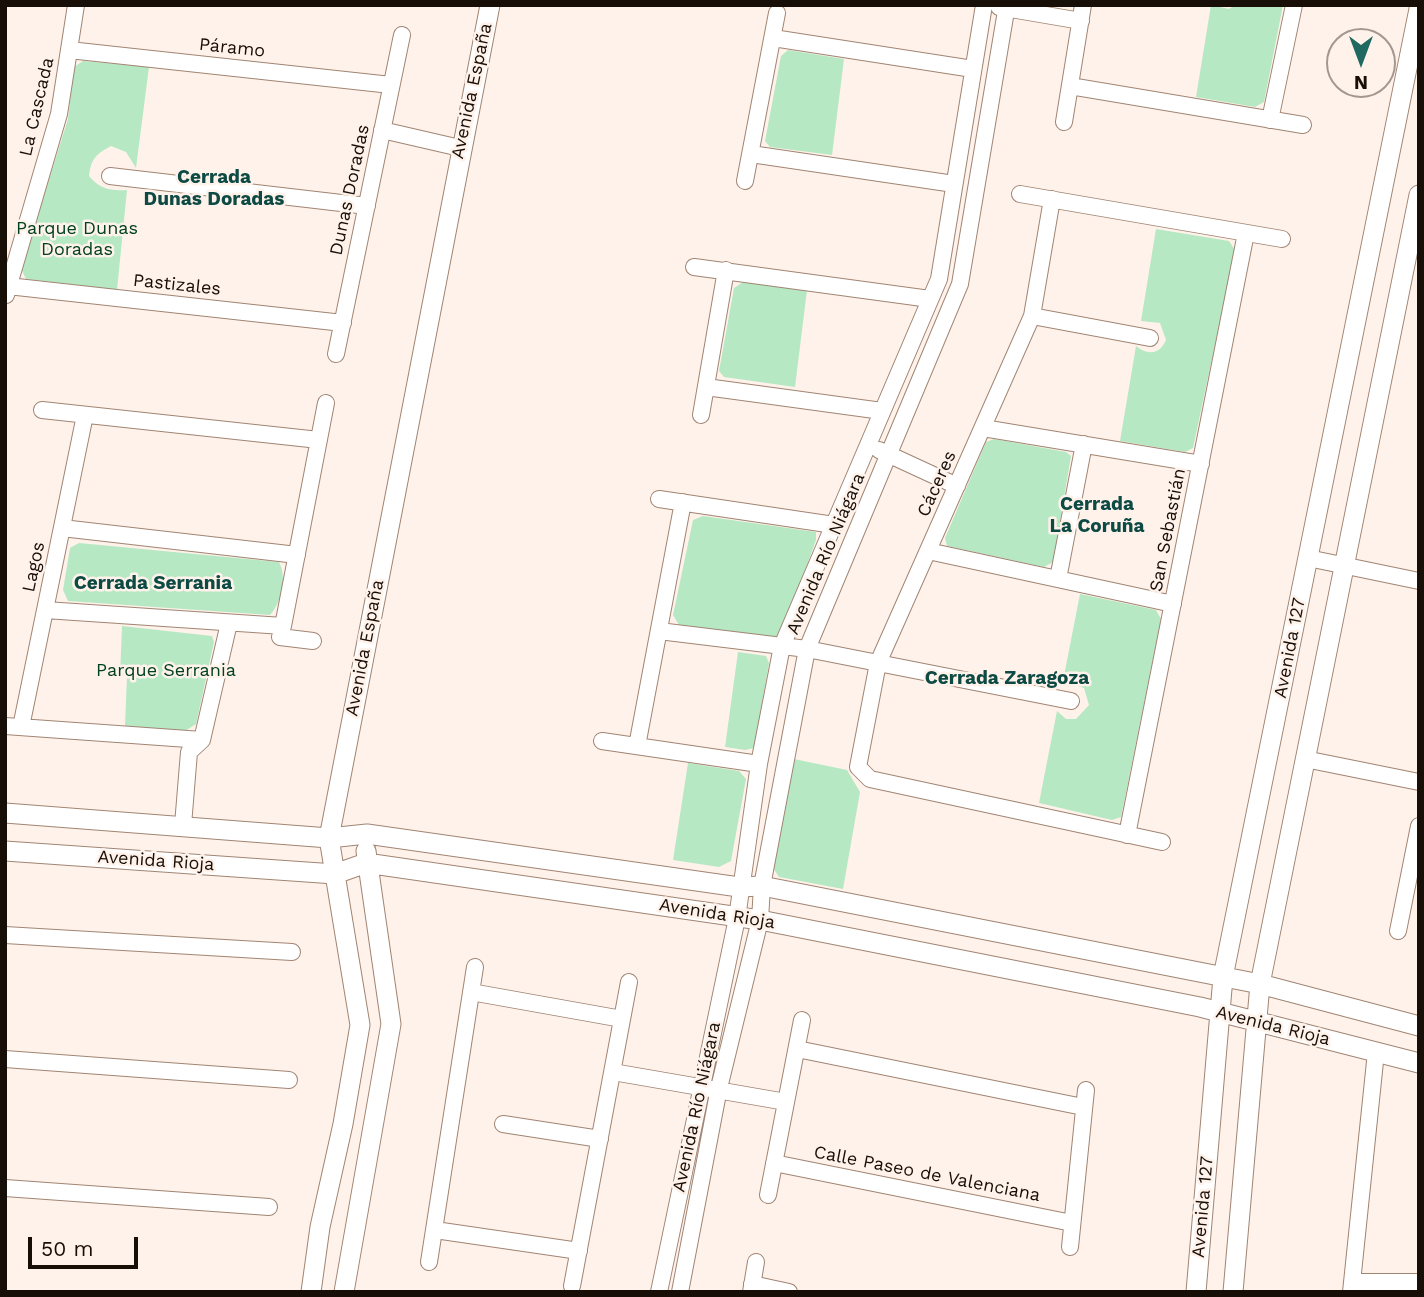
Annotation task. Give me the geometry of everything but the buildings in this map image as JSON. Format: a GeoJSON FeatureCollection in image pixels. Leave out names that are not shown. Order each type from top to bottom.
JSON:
{"type":"FeatureCollection","features":[{"type":"Feature","properties":{"kind":"main road","name":"Avenida España"},"geometry":{"type":"LineString","coordinates":[[311,1292],[320,1227],[344,1124],[360,1025],[329,838],[460,148],[490,5]]}},
{"type":"Feature","properties":{"kind":"main road","name":"Avenida 127"},"geometry":{"type":"LineString","coordinates":[[1196,1292],[1223,977],[1414,53],[1419,9]]}},
{"type":"Feature","properties":{"kind":"main road","name":"Avenida 127"},"geometry":{"type":"LineString","coordinates":[[1233,1292],[1260,985],[1419,195]]}},
{"type":"Feature","properties":{"kind":"main road","name":"Avenida Rioja"},"geometry":{"type":"LineString","coordinates":[[5,813],[329,838],[367,834],[665,874],[740,887],[762,886],[1223,977],[1419,1026]]}},
{"type":"Feature","properties":{"kind":"main road"},"geometry":{"type":"LineString","coordinates":[[344,1292],[353,1228],[374,1128],[391,1024],[366,863],[367,834]]}},
{"type":"Feature","properties":{"kind":"main road","name":"Avenida Rioja"},"geometry":{"type":"LineString","coordinates":[[5,850],[335,874],[366,863],[661,905],[760,920],[1220,1012],[1419,1063]]}},
{"type":"Feature","properties":{"kind":"main road"},"geometry":{"type":"LineString","coordinates":[[594,896],[597,866]]}},
{"type":"Feature","properties":{"kind":"main road"},"geometry":{"type":"LineString","coordinates":[[661,905],[665,874]]}},
{"type":"Feature","properties":{"kind":"main road"},"geometry":{"type":"LineString","coordinates":[[344,1124],[374,1128]]}},
{"type":"Feature","properties":{"kind":"street","name":"La Cascada"},"geometry":{"type":"LineString","coordinates":[[7,291],[59,114],[76,5]]}},
{"type":"Feature","properties":{"kind":"street"},"geometry":{"type":"LineString","coordinates":[[985,5],[1082,13],[1064,122]]}},
{"type":"Feature","properties":{"kind":"street","name":"Avenida Río Niágara"},"geometry":{"type":"LineString","coordinates":[[659,1292],[737,918],[759,764],[782,646],[939,279],[985,5]]}},
{"type":"Feature","properties":{"kind":"street"},"geometry":{"type":"LineString","coordinates":[[1270,120],[1294,5]]}},
{"type":"Feature","properties":{"kind":"street","name":"Avenida Río Niágara"},"geometry":{"type":"LineString","coordinates":[[680,1292],[719,1088],[760,920],[762,886],[807,649],[960,284],[1007,7]]}},
{"type":"Feature","properties":{"kind":"street"},"geometry":{"type":"LineString","coordinates":[[745,181],[777,13]]}},
{"type":"Feature","properties":{"kind":"street","name":"Dunas Doradas"},"geometry":{"type":"LineString","coordinates":[[336,354],[402,35]]}},
{"type":"Feature","properties":{"kind":"street"},"geometry":{"type":"LineString","coordinates":[[773,38],[973,69]]}},
{"type":"Feature","properties":{"kind":"street","name":"Páramo"},"geometry":{"type":"LineString","coordinates":[[69,50],[391,85]]}},
{"type":"Feature","properties":{"kind":"street"},"geometry":{"type":"LineString","coordinates":[[1070,86],[1303,125]]}},
{"type":"Feature","properties":{"kind":"street"},"geometry":{"type":"LineString","coordinates":[[382,130],[460,148]]}},
{"type":"Feature","properties":{"kind":"street"},"geometry":{"type":"LineString","coordinates":[[751,154],[954,184]]}},
{"type":"Feature","properties":{"kind":"street"},"geometry":{"type":"LineString","coordinates":[[110,176],[367,206]]}},
{"type":"Feature","properties":{"kind":"street"},"geometry":{"type":"LineString","coordinates":[[1020,194],[1282,239]]}},
{"type":"Feature","properties":{"kind":"street","name":"Cáceres"},"geometry":{"type":"LineString","coordinates":[[1052,199],[1032,316],[878,663],[858,767],[870,779],[1128,835]]}},
{"type":"Feature","properties":{"kind":"street","name":"San Sebastián"},"geometry":{"type":"LineString","coordinates":[[1128,835],[1246,233]]}},
{"type":"Feature","properties":{"kind":"street"},"geometry":{"type":"LineString","coordinates":[[694,267],[930,299]]}},
{"type":"Feature","properties":{"kind":"street"},"geometry":{"type":"LineString","coordinates":[[701,415],[726,270]]}},
{"type":"Feature","properties":{"kind":"street","name":"Pastizales"},"geometry":{"type":"LineString","coordinates":[[7,291],[342,323]]}},
{"type":"Feature","properties":{"kind":"street"},"geometry":{"type":"LineString","coordinates":[[1032,316],[1150,338]]}},
{"type":"Feature","properties":{"kind":"street"},"geometry":{"type":"LineString","coordinates":[[706,387],[882,411]]}},
{"type":"Feature","properties":{"kind":"street"},"geometry":{"type":"LineString","coordinates":[[313,640],[280,637],[327,402]]}},
{"type":"Feature","properties":{"kind":"street"},"geometry":{"type":"LineString","coordinates":[[42,410],[319,440]]}},
{"type":"Feature","properties":{"kind":"street","name":"Lagos"},"geometry":{"type":"LineString","coordinates":[[13,726],[45,610],[85,415]]}},
{"type":"Feature","properties":{"kind":"street"},"geometry":{"type":"LineString","coordinates":[[983,428],[1200,464]]}},
{"type":"Feature","properties":{"kind":"street"},"geometry":{"type":"LineString","coordinates":[[1058,579],[1084,444]]}},
{"type":"Feature","properties":{"kind":"street"},"geometry":{"type":"LineString","coordinates":[[868,445],[957,485]]}},
{"type":"Feature","properties":{"kind":"street"},"geometry":{"type":"LineString","coordinates":[[659,499],[834,525]]}},
{"type":"Feature","properties":{"kind":"street"},"geometry":{"type":"LineString","coordinates":[[637,746],[683,502]]}},
{"type":"Feature","properties":{"kind":"street"},"geometry":{"type":"LineString","coordinates":[[62,528],[297,555]]}},
{"type":"Feature","properties":{"kind":"street"},"geometry":{"type":"LineString","coordinates":[[928,551],[1173,604]]}},
{"type":"Feature","properties":{"kind":"street"},"geometry":{"type":"LineString","coordinates":[[1308,558],[1419,581]]}},
{"type":"Feature","properties":{"kind":"street"},"geometry":{"type":"LineString","coordinates":[[45,610],[283,626]]}},
{"type":"Feature","properties":{"kind":"street"},"geometry":{"type":"LineString","coordinates":[[183,825],[189,752],[202,740],[229,623]]}},
{"type":"Feature","properties":{"kind":"street"},"geometry":{"type":"LineString","coordinates":[[659,631],[807,649],[1071,701]]}},
{"type":"Feature","properties":{"kind":"street"},"geometry":{"type":"LineString","coordinates":[[13,726],[202,740]]}},
{"type":"Feature","properties":{"kind":"street"},"geometry":{"type":"LineString","coordinates":[[602,741],[759,764]]}},
{"type":"Feature","properties":{"kind":"street"},"geometry":{"type":"LineString","coordinates":[[1305,758],[1419,782]]}},
{"type":"Feature","properties":{"kind":"street"},"geometry":{"type":"LineString","coordinates":[[1398,931],[1411,901],[1419,826]]}},
{"type":"Feature","properties":{"kind":"street"},"geometry":{"type":"LineString","coordinates":[[1128,835],[1162,842]]}},
{"type":"Feature","properties":{"kind":"street"},"geometry":{"type":"LineString","coordinates":[[5,935],[292,952]]}},
{"type":"Feature","properties":{"kind":"street"},"geometry":{"type":"LineString","coordinates":[[429,1262],[475,967]]}},
{"type":"Feature","properties":{"kind":"street"},"geometry":{"type":"LineString","coordinates":[[572,1286],[629,982]]}},
{"type":"Feature","properties":{"kind":"street"},"geometry":{"type":"LineString","coordinates":[[471,992],[622,1019]]}},
{"type":"Feature","properties":{"kind":"street"},"geometry":{"type":"LineString","coordinates":[[768,1195],[802,1020]]}},
{"type":"Feature","properties":{"kind":"street"},"geometry":{"type":"LineString","coordinates":[[797,1049],[1083,1107]]}},
{"type":"Feature","properties":{"kind":"street"},"geometry":{"type":"LineString","coordinates":[[1376,1052],[1352,1287],[1419,1282]]}},
{"type":"Feature","properties":{"kind":"street"},"geometry":{"type":"LineString","coordinates":[[5,1059],[289,1080]]}},
{"type":"Feature","properties":{"kind":"street"},"geometry":{"type":"LineString","coordinates":[[613,1072],[786,1101]]}},
{"type":"Feature","properties":{"kind":"street"},"geometry":{"type":"LineString","coordinates":[[1070,1247],[1086,1090]]}},
{"type":"Feature","properties":{"kind":"street"},"geometry":{"type":"LineString","coordinates":[[503,1124],[600,1139]]}},
{"type":"Feature","properties":{"kind":"street","name":"Calle Paseo de Valenciana"},"geometry":{"type":"LineString","coordinates":[[774,1163],[1072,1223]]}},
{"type":"Feature","properties":{"kind":"street"},"geometry":{"type":"LineString","coordinates":[[5,1188],[269,1206]]}},
{"type":"Feature","properties":{"kind":"street"},"geometry":{"type":"LineString","coordinates":[[435,1230],[579,1251]]}},
{"type":"Feature","properties":{"kind":"street"},"geometry":{"type":"LineString","coordinates":[[756,1262],[752,1288],[789,1292]]}},
{"type":"Feature","properties":{"kind":"green space"},"geometry":{"type":"Polygon","coordinates":[[[1211,5],[1229,9],[1235,5],[1283,5],[1264,102],[1255,107],[1196,97],[1211,5]]]}},
{"type":"Feature","properties":{"kind":"green space"},"geometry":{"type":"Polygon","coordinates":[[[788,50],[844,59],[832,155],[770,147],[765,141],[781,56],[788,50]]]}},
{"type":"Feature","properties":{"kind":"green space","name":"Parque Dunas Doradas"},"geometry":{"type":"Polygon","coordinates":[[[83,61],[149,67],[136,168],[126,152],[111,146],[95,158],[89,176],[106,188],[127,190],[117,290],[26,279],[21,269],[68,119],[74,67],[83,61]]]}},
{"type":"Feature","properties":{"kind":"green space"},"geometry":{"type":"Polygon","coordinates":[[[1156,229],[1229,241],[1235,250],[1193,448],[1185,452],[1120,441],[1136,346],[1153,352],[1166,340],[1160,323],[1141,321],[1156,229]]]}},
{"type":"Feature","properties":{"kind":"green space"},"geometry":{"type":"Polygon","coordinates":[[[743,282],[807,290],[795,387],[724,377],[719,371],[734,288],[743,282]]]}},
{"type":"Feature","properties":{"kind":"green space"},"geometry":{"type":"Polygon","coordinates":[[[994,439],[1066,452],[1071,456],[1053,562],[1044,567],[947,546],[945,538],[986,442],[994,439]]]}},
{"type":"Feature","properties":{"kind":"green space"},"geometry":{"type":"Polygon","coordinates":[[[703,516],[816,532],[816,540],[782,635],[772,639],[679,625],[673,615],[693,520],[703,516]]]}},
{"type":"Feature","properties":{"kind":"green space","name":"Parque Serrania"},"geometry":{"type":"Polygon","coordinates":[[[79,543],[279,562],[283,575],[280,596],[270,615],[68,601],[63,590],[70,548],[79,543]]]}},
{"type":"Feature","properties":{"kind":"green space"},"geometry":{"type":"Polygon","coordinates":[[[1080,594],[1156,610],[1161,619],[1121,817],[1112,820],[1039,803],[1057,711],[1066,719],[1076,719],[1089,705],[1084,688],[1062,686],[1080,594]]]}},
{"type":"Feature","properties":{"kind":"green space","name":"Parque Serrania"},"geometry":{"type":"Polygon","coordinates":[[[122,626],[212,636],[214,642],[196,724],[185,731],[125,726],[127,675],[120,675],[122,626]]]}},
{"type":"Feature","properties":{"kind":"green space"},"geometry":{"type":"Polygon","coordinates":[[[738,652],[766,656],[769,663],[754,748],[745,750],[725,747],[738,652]]]}},
{"type":"Feature","properties":{"kind":"green space"},"geometry":{"type":"Polygon","coordinates":[[[794,759],[847,770],[860,792],[843,889],[779,877],[773,868],[794,759]]]}},
{"type":"Feature","properties":{"kind":"green space"},"geometry":{"type":"Polygon","coordinates":[[[688,763],[739,771],[746,779],[731,861],[719,867],[673,860],[688,763]]]}},
{"type":"Feature","properties":{"kind":"district","name":"Cerrada Dunas Doradas"},"geometry":{"type":"Point","coordinates":[214,188]}},
{"type":"Feature","properties":{"kind":"district","name":"Cerrada La Coruña"},"geometry":{"type":"Point","coordinates":[1097,515]}},
{"type":"Feature","properties":{"kind":"district","name":"Cerrada Serrania"},"geometry":{"type":"Point","coordinates":[153,583]}},
{"type":"Feature","properties":{"kind":"district","name":"Cerrada Zaragoza"},"geometry":{"type":"Point","coordinates":[1007,678]}}]}
